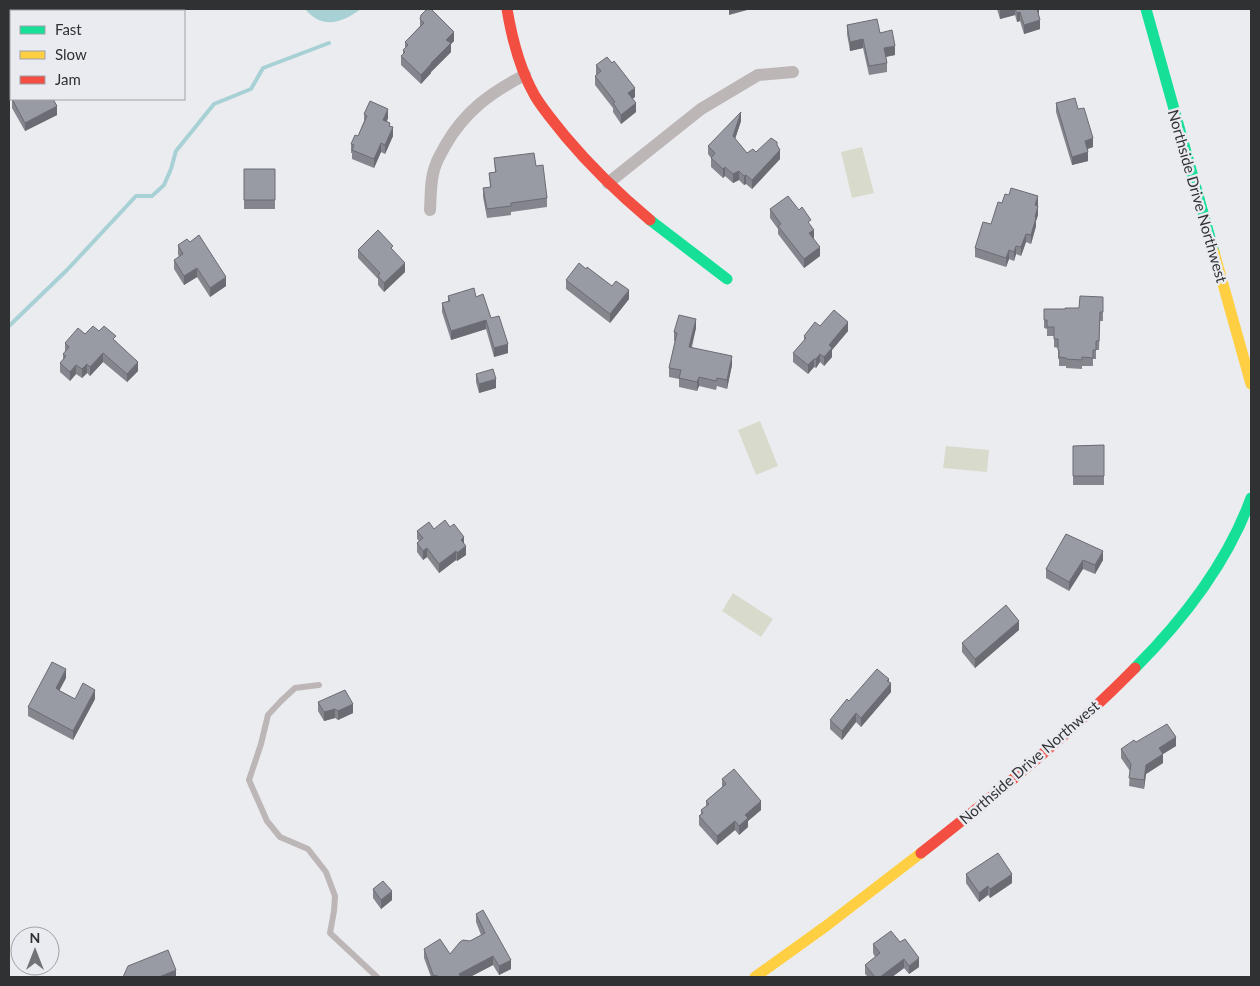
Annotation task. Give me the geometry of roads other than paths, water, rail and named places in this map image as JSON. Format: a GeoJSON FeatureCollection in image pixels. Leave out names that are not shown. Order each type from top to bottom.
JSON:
{"type":"FeatureCollection","features":[{"type":"Feature","properties":{"kind":"main road"},"geometry":{"type":"LineString","coordinates":[[507,9],[510,30],[525,75],[535,96],[581,155],[636,209],[727,279]]}},
{"type":"Feature","properties":{"kind":"main road","name":"Northside Drive Northwest"},"geometry":{"type":"LineString","coordinates":[[1146,9],[1190,173],[1251,383]]}},
{"type":"Feature","properties":{"kind":"main road","name":"Northside Drive Northwest"},"geometry":{"type":"LineString","coordinates":[[755,977],[891,877],[988,800],[1092,710],[1176,624],[1196,599],[1232,544],[1251,498]]}},
{"type":"Feature","properties":{"kind":"street"},"geometry":{"type":"LineString","coordinates":[[608,183],[701,108],[758,75],[793,72]]}},
{"type":"Feature","properties":{"kind":"street"},"geometry":{"type":"LineString","coordinates":[[430,210],[432,178],[436,163],[451,135],[487,97],[525,75]]}},
{"type":"Feature","properties":{"kind":"lane"},"geometry":{"type":"LineString","coordinates":[[319,685],[295,688],[268,715],[249,780],[266,821],[280,837],[308,849],[326,872],[335,896],[330,933],[378,977]]}},
{"type":"Feature","properties":{"kind":"water"},"geometry":{"type":"Polygon","coordinates":[[[305,9],[361,9],[339,21],[325,22],[318,20],[305,9]]]}},
{"type":"Feature","properties":{"kind":"waterway"},"geometry":{"type":"LineString","coordinates":[[9,326],[67,270],[136,196],[152,196],[164,185],[176,151],[214,104],[251,89],[263,68],[329,43]]}}]}
